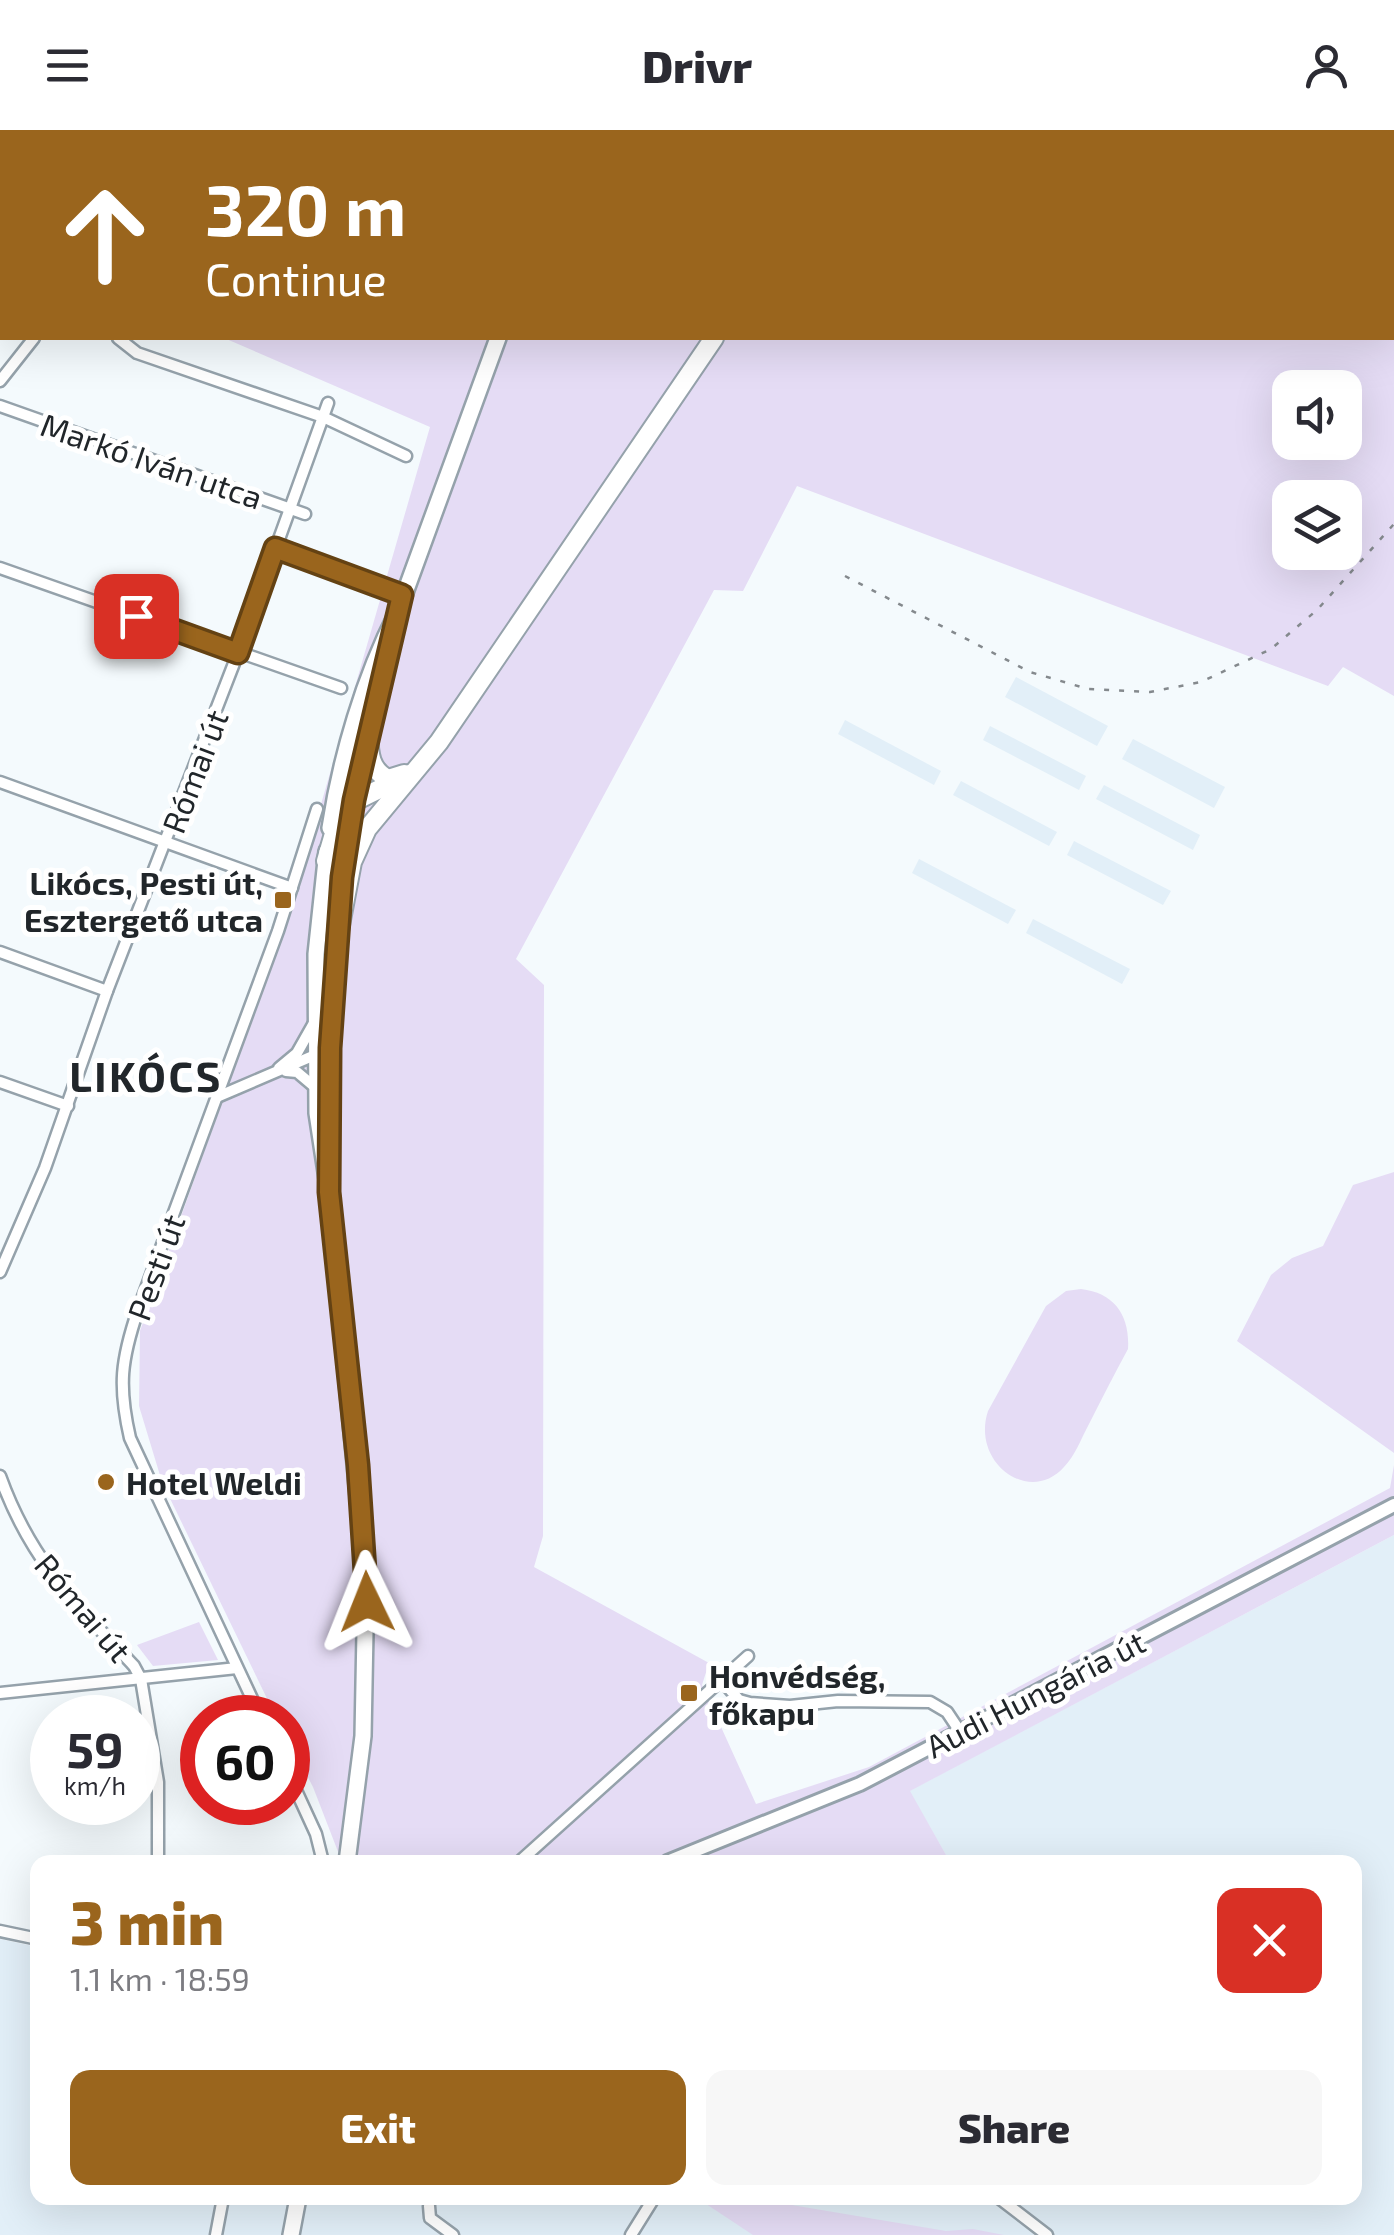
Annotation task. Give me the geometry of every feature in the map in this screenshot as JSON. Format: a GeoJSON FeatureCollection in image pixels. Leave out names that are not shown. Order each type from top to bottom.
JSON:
{"type":"FeatureCollection","features":[{"type":"Feature","properties":{"kind":"highway"},"geometry":{"type":"LineString","coordinates":[[337,941],[347,882],[367,829],[402,792],[439,742],[713,340]]}},
{"type":"Feature","properties":{"kind":"highway"},"geometry":{"type":"LineString","coordinates":[[368,735],[370,758],[383,777],[400,776],[418,768]]}},
{"type":"Feature","properties":{"kind":"highway"},"geometry":{"type":"LineString","coordinates":[[326,861],[340,814],[354,800],[392,785],[418,768]]}},
{"type":"Feature","properties":{"kind":"main road"},"geometry":{"type":"LineString","coordinates":[[329,1192],[320,1148],[316,1088],[354,800],[402,595],[497,340]]}},
{"type":"Feature","properties":{"kind":"main road"},"geometry":{"type":"LineString","coordinates":[[348,1855],[363,1736],[366,1579],[329,1192],[323,1052],[316,1018],[316,954],[339,782],[359,710],[397,613]]}},
{"type":"Feature","properties":{"kind":"main road"},"geometry":{"type":"LineString","coordinates":[[291,2235],[297,2205]]}},
{"type":"Feature","properties":{"kind":"street"},"geometry":{"type":"LineString","coordinates":[[0,380],[32,340]]}},
{"type":"Feature","properties":{"kind":"street"},"geometry":{"type":"LineString","coordinates":[[121,340],[137,352],[324,417],[406,456]]}},
{"type":"Feature","properties":{"kind":"street","name":"Római út"},"geometry":{"type":"LineString","coordinates":[[0,1272],[68,1106],[328,403]]}},
{"type":"Feature","properties":{"kind":"street","name":"Markó Iván utca"},"geometry":{"type":"LineString","coordinates":[[0,406],[305,514]]}},
{"type":"Feature","properties":{"kind":"street"},"geometry":{"type":"LineString","coordinates":[[275,548],[402,595]]}},
{"type":"Feature","properties":{"kind":"street"},"geometry":{"type":"LineString","coordinates":[[0,568],[341,688]]}},
{"type":"Feature","properties":{"kind":"street"},"geometry":{"type":"LineString","coordinates":[[0,782],[292,888]]}},
{"type":"Feature","properties":{"kind":"street","name":"Pesti út"},"geometry":{"type":"LineString","coordinates":[[250,1695],[130,1438],[120,1381],[138,1310],[292,888],[317,809]]}},
{"type":"Feature","properties":{"kind":"street"},"geometry":{"type":"LineString","coordinates":[[0,952],[108,991]]}},
{"type":"Feature","properties":{"kind":"street"},"geometry":{"type":"LineString","coordinates":[[270,1074],[297,1053],[316,1018]]}},
{"type":"Feature","properties":{"kind":"street"},"geometry":{"type":"LineString","coordinates":[[217,1097],[323,1052]]}},
{"type":"Feature","properties":{"kind":"street"},"geometry":{"type":"LineString","coordinates":[[270,1074],[297,1072],[316,1088]]}},
{"type":"Feature","properties":{"kind":"street"},"geometry":{"type":"LineString","coordinates":[[0,1082],[68,1106]]}},
{"type":"Feature","properties":{"kind":"street","name":"Római út"},"geometry":{"type":"LineString","coordinates":[[0,1476],[37,1556],[61,1589],[134,1666],[141,1679],[158,1782],[158,1855]]}},
{"type":"Feature","properties":{"kind":"street","name":"Audi Hungária út"},"geometry":{"type":"LineString","coordinates":[[685,1855],[827,1800],[1394,1505]]}},
{"type":"Feature","properties":{"kind":"street"},"geometry":{"type":"LineString","coordinates":[[527,1855],[748,1656]]}},
{"type":"Feature","properties":{"kind":"street"},"geometry":{"type":"LineString","coordinates":[[0,1693],[237,1668]]}},
{"type":"Feature","properties":{"kind":"street"},"geometry":{"type":"LineString","coordinates":[[721,1679],[739,1700],[750,1703],[790,1706],[838,1701],[930,1702],[946,1712],[958,1730]]}},
{"type":"Feature","properties":{"kind":"street"},"geometry":{"type":"LineString","coordinates":[[310,1821],[322,1855]]}},
{"type":"Feature","properties":{"kind":"street"},"geometry":{"type":"LineString","coordinates":[[0,1931],[30,1937]]}},
{"type":"Feature","properties":{"kind":"street"},"geometry":{"type":"LineString","coordinates":[[216,2235],[222,2205]]}},
{"type":"Feature","properties":{"kind":"street"},"geometry":{"type":"LineString","coordinates":[[631,2235],[650,2205]]}},
{"type":"Feature","properties":{"kind":"street"},"geometry":{"type":"LineString","coordinates":[[1008,2205],[1047,2235]]}},
{"type":"Feature","properties":{"kind":"street"},"geometry":{"type":"LineString","coordinates":[[429,2206],[430,2218],[453,2235]]}},
{"type":"Feature","properties":{"kind":"shaded area"},"geometry":{"type":"Polygon","coordinates":[[[229,340],[1394,340],[1394,696],[1343,667],[1328,686],[797,486],[743,591],[714,590],[516,959],[544,985],[543,1536],[534,1567],[709,1663],[702,1685],[756,1804],[869,1767],[1390,1488],[1394,1465],[1394,1535],[910,1791],[946,1855],[339,1855],[310,1781],[310,1695],[265,1695],[162,1482],[139,1406],[140,1331],[289,915],[430,427],[229,340]]]}},
{"type":"Feature","properties":{"kind":"shaded area"},"geometry":{"type":"Polygon","coordinates":[[[1016,677],[1108,726],[1097,746],[1005,697],[1016,677]]]}},
{"type":"Feature","properties":{"kind":"shaded area"},"geometry":{"type":"Polygon","coordinates":[[[845,720],[941,771],[934,785],[838,734],[845,720]]]}},
{"type":"Feature","properties":{"kind":"shaded area"},"geometry":{"type":"Polygon","coordinates":[[[990,726],[1086,776],[1079,790],[983,740],[990,726]]]}},
{"type":"Feature","properties":{"kind":"shaded area"},"geometry":{"type":"Polygon","coordinates":[[[1133,739],[1225,787],[1214,808],[1122,759],[1133,739]]]}},
{"type":"Feature","properties":{"kind":"shaded area"},"geometry":{"type":"Polygon","coordinates":[[[961,781],[1057,832],[1049,846],[953,795],[961,781]]]}},
{"type":"Feature","properties":{"kind":"shaded area"},"geometry":{"type":"Polygon","coordinates":[[[1104,785],[1200,835],[1193,850],[1096,799],[1104,785]]]}},
{"type":"Feature","properties":{"kind":"shaded area"},"geometry":{"type":"Polygon","coordinates":[[[1074,841],[1171,891],[1163,905],[1067,855],[1074,841]]]}},
{"type":"Feature","properties":{"kind":"shaded area"},"geometry":{"type":"Polygon","coordinates":[[[919,859],[1016,910],[1008,924],[912,873],[919,859]]]}},
{"type":"Feature","properties":{"kind":"shaded area"},"geometry":{"type":"Polygon","coordinates":[[[1033,919],[1130,969],[1122,984],[1026,933],[1033,919]]]}},
{"type":"Feature","properties":{"kind":"shaded area"},"geometry":{"type":"Polygon","coordinates":[[[1394,1172],[1394,1453],[1237,1341],[1271,1275],[1292,1258],[1323,1246],[1353,1185],[1394,1172]]]}},
{"type":"Feature","properties":{"kind":"shaded area"},"geometry":{"type":"Polygon","coordinates":[[[1081,1289],[1103,1295],[1118,1308],[1126,1326],[1128,1349],[1068,1463],[1050,1478],[1020,1480],[1006,1473],[988,1447],[988,1411],[1046,1306],[1066,1291],[1081,1289]]]}},
{"type":"Feature","properties":{"kind":"shaded area"},"geometry":{"type":"Polygon","coordinates":[[[1394,1535],[1394,2235],[0,2235],[0,1939],[30,1945],[30,2205],[1362,2205],[1362,1855],[946,1855],[909,1791],[1394,1535]]]}},
{"type":"Feature","properties":{"kind":"shaded area"},"geometry":{"type":"Polygon","coordinates":[[[199,1622],[218,1660],[153,1666],[137,1645],[199,1622]]]}},
{"type":"Feature","properties":{"kind":"shaded area"},"geometry":{"type":"Polygon","coordinates":[[[708,2205],[792,2205],[946,2231],[973,2229],[1004,2235],[753,2235],[708,2205]]]}},
{"type":"Feature","properties":{"kind":"railway"},"geometry":{"type":"LineString","coordinates":[[845,576],[1030,672],[1088,689],[1150,692],[1201,682],[1271,649],[1317,610],[1394,524]]}},
{"type":"Feature","properties":{"kind":"place","name":"Likócs, Pesti út, Esztergető utca"},"geometry":{"type":"Point","coordinates":[283,900]}},
{"type":"Feature","properties":{"kind":"place","name":"Hotel Weldi"},"geometry":{"type":"Point","coordinates":[106,1482]}},
{"type":"Feature","properties":{"kind":"place","name":"Honvédség, főkapu"},"geometry":{"type":"Point","coordinates":[689,1693]}},
{"type":"Feature","properties":{"kind":"district","name":"LIKÓCS"},"geometry":{"type":"Point","coordinates":[146,1075]}},
{"type":"Feature","properties":{"kind":"route"},"geometry":{"type":"LineString","coordinates":[[136,616],[238,653],[275,548],[402,595],[354,800],[342,877],[330,1048],[329,1192],[358,1465],[367,1602]]}}]}
